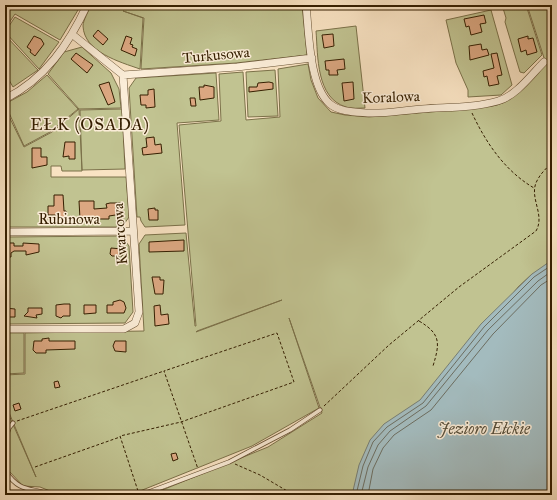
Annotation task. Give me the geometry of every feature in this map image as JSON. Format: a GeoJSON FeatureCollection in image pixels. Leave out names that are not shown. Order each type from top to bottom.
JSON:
{"type":"FeatureCollection","features":[{"type":"Feature","properties":{"kind":"street"},"geometry":{"type":"LineString","coordinates":[[5,99],[40,75],[73,35],[87,5]]}},
{"type":"Feature","properties":{"kind":"street","name":"Koralowa"},"geometry":{"type":"LineString","coordinates":[[306,5],[312,58],[322,94],[330,105],[345,111],[369,113],[471,106],[498,101],[507,97],[544,62]]}},
{"type":"Feature","properties":{"kind":"street"},"geometry":{"type":"LineString","coordinates":[[73,35],[123,75]]}},
{"type":"Feature","properties":{"kind":"street","name":"Turkusowa"},"geometry":{"type":"LineString","coordinates":[[123,75],[237,67],[312,58]]}},
{"type":"Feature","properties":{"kind":"street","name":"Kwarcowa"},"geometry":{"type":"LineString","coordinates":[[5,329],[124,329],[135,323],[138,312],[123,75]]}},
{"type":"Feature","properties":{"kind":"street","name":"Rubinowa"},"geometry":{"type":"LineString","coordinates":[[5,232],[133,231]]}},
{"type":"Feature","properties":{"kind":"lane"},"geometry":{"type":"LineString","coordinates":[[140,495],[229,462],[290,430],[320,410]]}},
{"type":"Feature","properties":{"kind":"lane"},"geometry":{"type":"LineString","coordinates":[[5,438],[13,423]]}},
{"type":"Feature","properties":{"kind":"lane"},"geometry":{"type":"LineString","coordinates":[[5,481],[6,470]]}},
{"type":"Feature","properties":{"kind":"lane"},"geometry":{"type":"LineString","coordinates":[[6,470],[16,484],[22,488],[41,491],[51,495]]}},
{"type":"Feature","properties":{"kind":"path"},"geometry":{"type":"LineString","coordinates":[[471,106],[472,114],[487,141],[512,172],[521,180],[535,188]]}},
{"type":"Feature","properties":{"kind":"path"},"geometry":{"type":"LineString","coordinates":[[320,410],[389,345],[459,286],[536,231],[539,226],[539,215],[534,194],[535,188],[537,180],[552,162]]}},
{"type":"Feature","properties":{"kind":"path"},"geometry":{"type":"LineString","coordinates":[[418,321],[428,327],[437,336],[438,350],[433,366]]}},
{"type":"Feature","properties":{"kind":"path"},"geometry":{"type":"LineString","coordinates":[[13,423],[277,332],[294,382],[181,422],[120,436],[36,467]]}},
{"type":"Feature","properties":{"kind":"path"},"geometry":{"type":"LineString","coordinates":[[164,371],[199,473]]}},
{"type":"Feature","properties":{"kind":"path"},"geometry":{"type":"LineString","coordinates":[[120,436],[140,495]]}},
{"type":"Feature","properties":{"kind":"path"},"geometry":{"type":"LineString","coordinates":[[229,462],[260,475],[294,495]]}},
{"type":"Feature","properties":{"kind":"green space"},"geometry":{"type":"Polygon","coordinates":[[[5,5],[81,5],[60,40],[15,14],[5,29],[5,5]]]}},
{"type":"Feature","properties":{"kind":"green space"},"geometry":{"type":"Polygon","coordinates":[[[91,5],[302,5],[307,55],[236,63],[141,69],[144,18],[123,11],[143,18],[140,69],[104,55],[90,43],[85,35],[83,24],[91,5]]]}},
{"type":"Feature","properties":{"kind":"green space"},"geometry":{"type":"Polygon","coordinates":[[[514,5],[526,5],[542,55],[524,73],[520,72],[505,22],[506,18],[503,8],[514,5]]]}},
{"type":"Feature","properties":{"kind":"green space"},"geometry":{"type":"Polygon","coordinates":[[[527,5],[552,5],[552,269],[532,274],[518,287],[352,495],[150,495],[268,447],[322,413],[289,318],[319,408],[252,446],[130,495],[60,495],[40,487],[23,486],[9,471],[5,458],[9,437],[5,436],[5,406],[36,477],[5,403],[5,375],[25,374],[25,333],[144,331],[139,244],[145,235],[186,233],[196,326],[179,125],[221,121],[219,74],[243,72],[246,120],[280,117],[278,69],[308,64],[311,80],[318,98],[331,112],[369,117],[478,108],[497,105],[507,101],[546,64],[527,5]],[[282,300],[197,331],[196,332],[282,300]]]}},
{"type":"Feature","properties":{"kind":"green space"},"geometry":{"type":"Polygon","coordinates":[[[491,10],[512,85],[501,95],[468,97],[468,90],[456,63],[446,20],[491,10]]]}},
{"type":"Feature","properties":{"kind":"green space"},"geometry":{"type":"Polygon","coordinates":[[[15,17],[59,42],[39,69],[5,32],[15,17]]]}},
{"type":"Feature","properties":{"kind":"green space"},"geometry":{"type":"Polygon","coordinates":[[[356,26],[365,108],[348,108],[336,102],[329,95],[324,86],[318,64],[316,31],[356,26]]]}},
{"type":"Feature","properties":{"kind":"green space"},"geometry":{"type":"Polygon","coordinates":[[[5,35],[38,70],[13,87],[5,73],[5,35]]]}},
{"type":"Feature","properties":{"kind":"green space"},"geometry":{"type":"Polygon","coordinates":[[[82,47],[111,73],[119,89],[121,108],[79,109],[48,74],[64,52],[82,47]]]}},
{"type":"Feature","properties":{"kind":"green space"},"geometry":{"type":"Polygon","coordinates":[[[275,70],[278,116],[248,117],[246,72],[275,70]]]}},
{"type":"Feature","properties":{"kind":"green space"},"geometry":{"type":"Polygon","coordinates":[[[216,73],[219,120],[177,123],[185,225],[145,227],[140,217],[137,217],[129,88],[136,78],[216,73]]]}},
{"type":"Feature","properties":{"kind":"green space"},"geometry":{"type":"Polygon","coordinates":[[[47,75],[78,109],[50,132],[24,146],[5,104],[27,92],[47,75]]]}},
{"type":"Feature","properties":{"kind":"green space"},"geometry":{"type":"Polygon","coordinates":[[[5,108],[24,147],[52,132],[79,109],[82,171],[62,171],[61,166],[51,166],[51,177],[126,177],[129,217],[122,227],[5,227],[5,108]]]}},
{"type":"Feature","properties":{"kind":"green space"},"geometry":{"type":"Polygon","coordinates":[[[122,109],[125,169],[82,170],[80,110],[122,109]]]}},
{"type":"Feature","properties":{"kind":"green space"},"geometry":{"type":"Polygon","coordinates":[[[122,236],[129,246],[133,312],[125,323],[5,324],[5,237],[122,236]]]}},
{"type":"Feature","properties":{"kind":"green space"},"geometry":{"type":"Polygon","coordinates":[[[5,333],[24,333],[24,373],[5,374],[5,333]]]}},
{"type":"Feature","properties":{"kind":"green space"},"geometry":{"type":"Polygon","coordinates":[[[32,492],[42,495],[5,495],[5,493],[32,492]]]}},
{"type":"Feature","properties":{"kind":"water","name":"Jezioro Ełckie"},"geometry":{"type":"Polygon","coordinates":[[[552,260],[552,495],[352,495],[359,465],[370,440],[384,424],[420,400],[481,324],[532,274],[552,260]]]}},
{"type":"Feature","properties":{"kind":"building"},"geometry":{"type":"Polygon","coordinates":[[[484,15],[486,23],[480,24],[482,32],[471,35],[469,26],[466,27],[464,19],[484,15]]]}},
{"type":"Feature","properties":{"kind":"building"},"geometry":{"type":"Polygon","coordinates":[[[98,30],[108,39],[103,45],[93,36],[98,30]]]}},
{"type":"Feature","properties":{"kind":"building"},"geometry":{"type":"Polygon","coordinates":[[[333,34],[334,46],[324,48],[322,35],[333,34]]]}},
{"type":"Feature","properties":{"kind":"building"},"geometry":{"type":"Polygon","coordinates":[[[34,36],[41,39],[44,44],[35,56],[27,47],[34,36]]]}},
{"type":"Feature","properties":{"kind":"building"},"geometry":{"type":"Polygon","coordinates":[[[126,36],[132,38],[130,44],[133,45],[132,47],[137,49],[135,56],[121,50],[126,36]]]}},
{"type":"Feature","properties":{"kind":"building"},"geometry":{"type":"Polygon","coordinates":[[[528,36],[528,39],[533,38],[537,52],[527,55],[526,50],[521,52],[518,39],[528,36]]]}},
{"type":"Feature","properties":{"kind":"building"},"geometry":{"type":"Polygon","coordinates":[[[481,44],[482,50],[487,49],[489,55],[470,60],[469,46],[481,44]]]}},
{"type":"Feature","properties":{"kind":"building"},"geometry":{"type":"Polygon","coordinates":[[[76,53],[93,65],[87,73],[71,59],[76,53]]]}},
{"type":"Feature","properties":{"kind":"building"},"geometry":{"type":"Polygon","coordinates":[[[497,53],[502,75],[497,76],[499,84],[489,86],[487,76],[484,77],[483,71],[494,68],[491,54],[497,53]]]}},
{"type":"Feature","properties":{"kind":"building"},"geometry":{"type":"Polygon","coordinates":[[[344,59],[345,69],[337,70],[338,75],[329,75],[329,70],[326,70],[325,61],[344,59]]]}},
{"type":"Feature","properties":{"kind":"building"},"geometry":{"type":"Polygon","coordinates":[[[109,82],[115,102],[108,105],[99,85],[109,82]]]}},
{"type":"Feature","properties":{"kind":"building"},"geometry":{"type":"Polygon","coordinates":[[[353,82],[354,99],[344,101],[342,83],[353,82]]]}},
{"type":"Feature","properties":{"kind":"building"},"geometry":{"type":"Polygon","coordinates":[[[258,83],[273,83],[273,89],[249,92],[249,87],[257,87],[258,83]]]}},
{"type":"Feature","properties":{"kind":"building"},"geometry":{"type":"Polygon","coordinates":[[[204,85],[214,87],[214,98],[200,100],[199,87],[204,87],[204,85]]]}},
{"type":"Feature","properties":{"kind":"building"},"geometry":{"type":"Polygon","coordinates":[[[154,89],[155,107],[146,108],[146,105],[141,105],[140,95],[148,95],[148,90],[154,89]]]}},
{"type":"Feature","properties":{"kind":"building"},"geometry":{"type":"Polygon","coordinates":[[[190,98],[195,98],[196,106],[191,106],[190,98]]]}},
{"type":"Feature","properties":{"kind":"building"},"geometry":{"type":"Polygon","coordinates":[[[154,137],[155,145],[161,144],[162,153],[143,155],[142,148],[147,147],[146,138],[154,137]]]}},
{"type":"Feature","properties":{"kind":"building"},"geometry":{"type":"Polygon","coordinates":[[[65,142],[75,142],[75,159],[69,159],[69,156],[63,157],[65,142]]]}},
{"type":"Feature","properties":{"kind":"building"},"geometry":{"type":"Polygon","coordinates":[[[32,148],[41,148],[41,157],[47,157],[47,165],[32,168],[32,148]]]}},
{"type":"Feature","properties":{"kind":"building"},"geometry":{"type":"Polygon","coordinates":[[[54,195],[63,195],[66,220],[57,220],[57,215],[48,215],[48,206],[54,206],[54,195]]]}},
{"type":"Feature","properties":{"kind":"building"},"geometry":{"type":"Polygon","coordinates":[[[79,201],[94,201],[94,209],[107,208],[106,204],[110,203],[121,203],[122,214],[109,216],[109,219],[80,219],[79,201]]]}},
{"type":"Feature","properties":{"kind":"building"},"geometry":{"type":"Polygon","coordinates":[[[155,208],[155,210],[158,210],[158,220],[149,220],[148,209],[155,208]]]}},
{"type":"Feature","properties":{"kind":"building"},"geometry":{"type":"Polygon","coordinates":[[[184,240],[184,251],[149,252],[149,242],[184,240]]]}},
{"type":"Feature","properties":{"kind":"building"},"geometry":{"type":"Polygon","coordinates":[[[7,243],[14,243],[14,246],[23,246],[23,243],[39,244],[39,252],[26,255],[26,251],[14,251],[11,253],[11,257],[5,257],[5,247],[7,247],[7,243]]]}},
{"type":"Feature","properties":{"kind":"building"},"geometry":{"type":"Polygon","coordinates":[[[111,248],[122,249],[122,256],[112,256],[110,254],[111,248]]]}},
{"type":"Feature","properties":{"kind":"building"},"geometry":{"type":"Polygon","coordinates":[[[152,277],[160,277],[160,280],[164,280],[163,294],[155,294],[152,277]]]}},
{"type":"Feature","properties":{"kind":"building"},"geometry":{"type":"Polygon","coordinates":[[[120,300],[124,302],[126,308],[124,313],[107,313],[107,305],[113,305],[113,302],[120,300]]]}},
{"type":"Feature","properties":{"kind":"building"},"geometry":{"type":"Polygon","coordinates":[[[70,304],[70,316],[63,316],[61,318],[56,316],[56,305],[70,304]]]}},
{"type":"Feature","properties":{"kind":"building"},"geometry":{"type":"Polygon","coordinates":[[[84,305],[96,305],[96,313],[84,314],[84,305]]]}},
{"type":"Feature","properties":{"kind":"building"},"geometry":{"type":"Polygon","coordinates":[[[160,305],[161,315],[168,314],[169,324],[155,326],[154,306],[160,305]]]}},
{"type":"Feature","properties":{"kind":"building"},"geometry":{"type":"Polygon","coordinates":[[[5,308],[15,309],[15,317],[5,317],[5,308]]]}},
{"type":"Feature","properties":{"kind":"building"},"geometry":{"type":"Polygon","coordinates":[[[28,308],[42,308],[42,314],[36,315],[37,318],[24,316],[28,312],[28,308]]]}},
{"type":"Feature","properties":{"kind":"building"},"geometry":{"type":"Polygon","coordinates":[[[49,338],[49,341],[75,341],[75,349],[46,350],[46,353],[36,353],[33,350],[34,341],[42,341],[42,339],[49,338]]]}},
{"type":"Feature","properties":{"kind":"building"},"geometry":{"type":"Polygon","coordinates":[[[115,341],[126,341],[126,352],[115,351],[113,346],[115,341]]]}},
{"type":"Feature","properties":{"kind":"building"},"geometry":{"type":"Polygon","coordinates":[[[58,381],[60,387],[55,388],[54,382],[58,381]]]}},
{"type":"Feature","properties":{"kind":"building"},"geometry":{"type":"Polygon","coordinates":[[[19,403],[21,409],[15,411],[13,405],[19,403]]]}},
{"type":"Feature","properties":{"kind":"building"},"geometry":{"type":"Polygon","coordinates":[[[176,453],[178,459],[173,461],[171,454],[176,453]]]}},
{"type":"Feature","properties":{"kind":"district","name":"EŁK (OSADA)"},"geometry":{"type":"Point","coordinates":[90,124]}}]}
